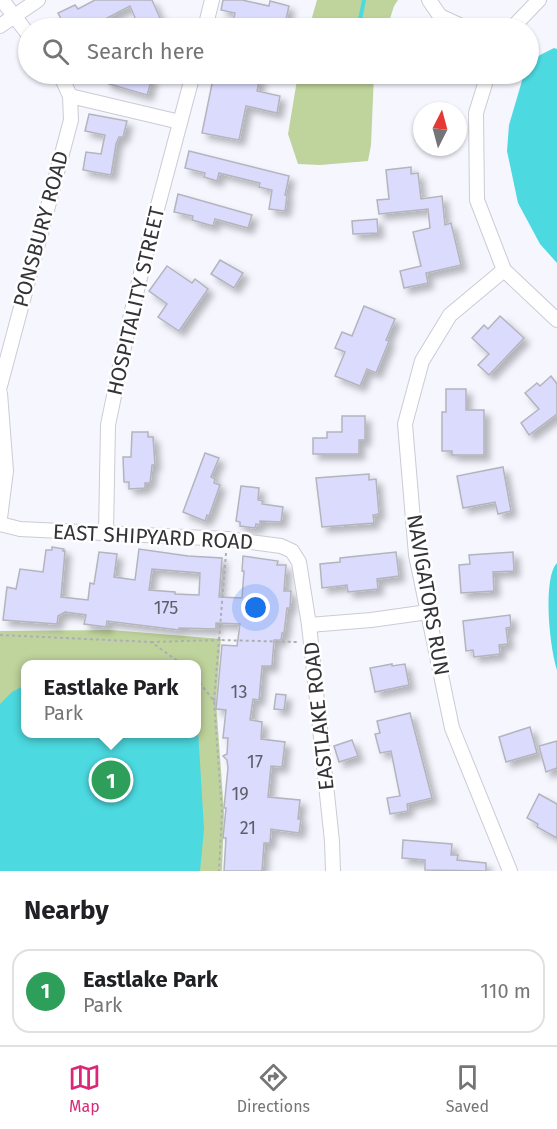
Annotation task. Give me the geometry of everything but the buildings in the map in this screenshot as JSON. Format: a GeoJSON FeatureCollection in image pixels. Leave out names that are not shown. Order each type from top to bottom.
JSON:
{"type":"FeatureCollection","features":[{"type":"Feature","properties":{"kind":"street"},"geometry":{"type":"LineString","coordinates":[[2,0],[18,20]]}},
{"type":"Feature","properties":{"kind":"street"},"geometry":{"type":"LineString","coordinates":[[0,26],[38,0]]}},
{"type":"Feature","properties":{"kind":"street"},"geometry":{"type":"LineString","coordinates":[[208,18],[212,0]]}},
{"type":"Feature","properties":{"kind":"street"},"geometry":{"type":"LineString","coordinates":[[429,0],[440,16],[444,18]]}},
{"type":"Feature","properties":{"kind":"street"},"geometry":{"type":"LineString","coordinates":[[521,18],[538,0]]}},
{"type":"Feature","properties":{"kind":"street","name":"PONSBURY ROAD"},"geometry":{"type":"LineString","coordinates":[[0,386],[71,120],[70,96],[65,84]]}},
{"type":"Feature","properties":{"kind":"street","name":"HOSPITALITY STREET"},"geometry":{"type":"LineString","coordinates":[[106,532],[108,425],[129,323],[190,84]]}},
{"type":"Feature","properties":{"kind":"street"},"geometry":{"type":"LineString","coordinates":[[485,84],[476,113],[477,200],[504,270],[557,320]]}},
{"type":"Feature","properties":{"kind":"street"},"geometry":{"type":"LineString","coordinates":[[70,96],[180,122]]}},
{"type":"Feature","properties":{"kind":"street","name":"NAVIGATORS RUN"},"geometry":{"type":"LineString","coordinates":[[504,270],[450,315],[422,361],[405,424],[416,555],[452,728],[510,871]]}},
{"type":"Feature","properties":{"kind":"street"},"geometry":{"type":"LineString","coordinates":[[0,393],[6,471],[0,518]]}},
{"type":"Feature","properties":{"kind":"street","name":"EAST SHIPYARD ROAD"},"geometry":{"type":"LineString","coordinates":[[0,524],[20,529],[227,538],[281,546],[292,551],[299,562]]}},
{"type":"Feature","properties":{"kind":"street","name":"EASTLAKE ROAD"},"geometry":{"type":"LineString","coordinates":[[299,562],[311,642],[332,841],[333,871]]}},
{"type":"Feature","properties":{"kind":"street"},"geometry":{"type":"LineString","coordinates":[[309,625],[428,612]]}},
{"type":"Feature","properties":{"kind":"path"},"geometry":{"type":"LineString","coordinates":[[219,871],[222,812],[214,702],[227,538]]}},
{"type":"Feature","properties":{"kind":"path"},"geometry":{"type":"LineString","coordinates":[[0,634],[151,642],[219,640],[311,642]]}},
{"type":"Feature","properties":{"kind":"path"},"geometry":{"type":"LineString","coordinates":[[151,642],[176,660]]}},
{"type":"Feature","properties":{"kind":"path"},"geometry":{"type":"LineString","coordinates":[[201,685],[214,702]]}},
{"type":"Feature","properties":{"kind":"green space"},"geometry":{"type":"Polygon","coordinates":[[[317,0],[398,0],[390,18],[312,18],[317,0]]]}},
{"type":"Feature","properties":{"kind":"green space"},"geometry":{"type":"Polygon","coordinates":[[[296,84],[374,84],[371,145],[368,161],[320,165],[298,164],[288,134],[296,84]]]}},
{"type":"Feature","properties":{"kind":"green space"},"geometry":{"type":"Polygon","coordinates":[[[111,630],[221,639],[216,701],[224,812],[222,871],[0,871],[0,631],[111,630]]]}},
{"type":"Feature","properties":{"kind":"water"},"geometry":{"type":"Polygon","coordinates":[[[554,48],[557,49],[557,263],[540,244],[518,203],[507,151],[509,125],[521,84],[539,84],[540,55],[554,48]]]}},
{"type":"Feature","properties":{"kind":"water"},"geometry":{"type":"Polygon","coordinates":[[[557,563],[557,670],[550,632],[549,599],[552,571],[557,563]]]}},
{"type":"Feature","properties":{"kind":"water"},"geometry":{"type":"Polygon","coordinates":[[[21,687],[21,738],[199,738],[204,829],[200,871],[0,871],[0,704],[12,692],[21,687]]]}},
{"type":"Feature","properties":{"kind":"waterway"},"geometry":{"type":"LineString","coordinates":[[360,18],[364,0]]}},
{"type":"Feature","properties":{"kind":"place","name":"Eastlake Park"},"geometry":{"type":"Point","coordinates":[111,780]}}]}
